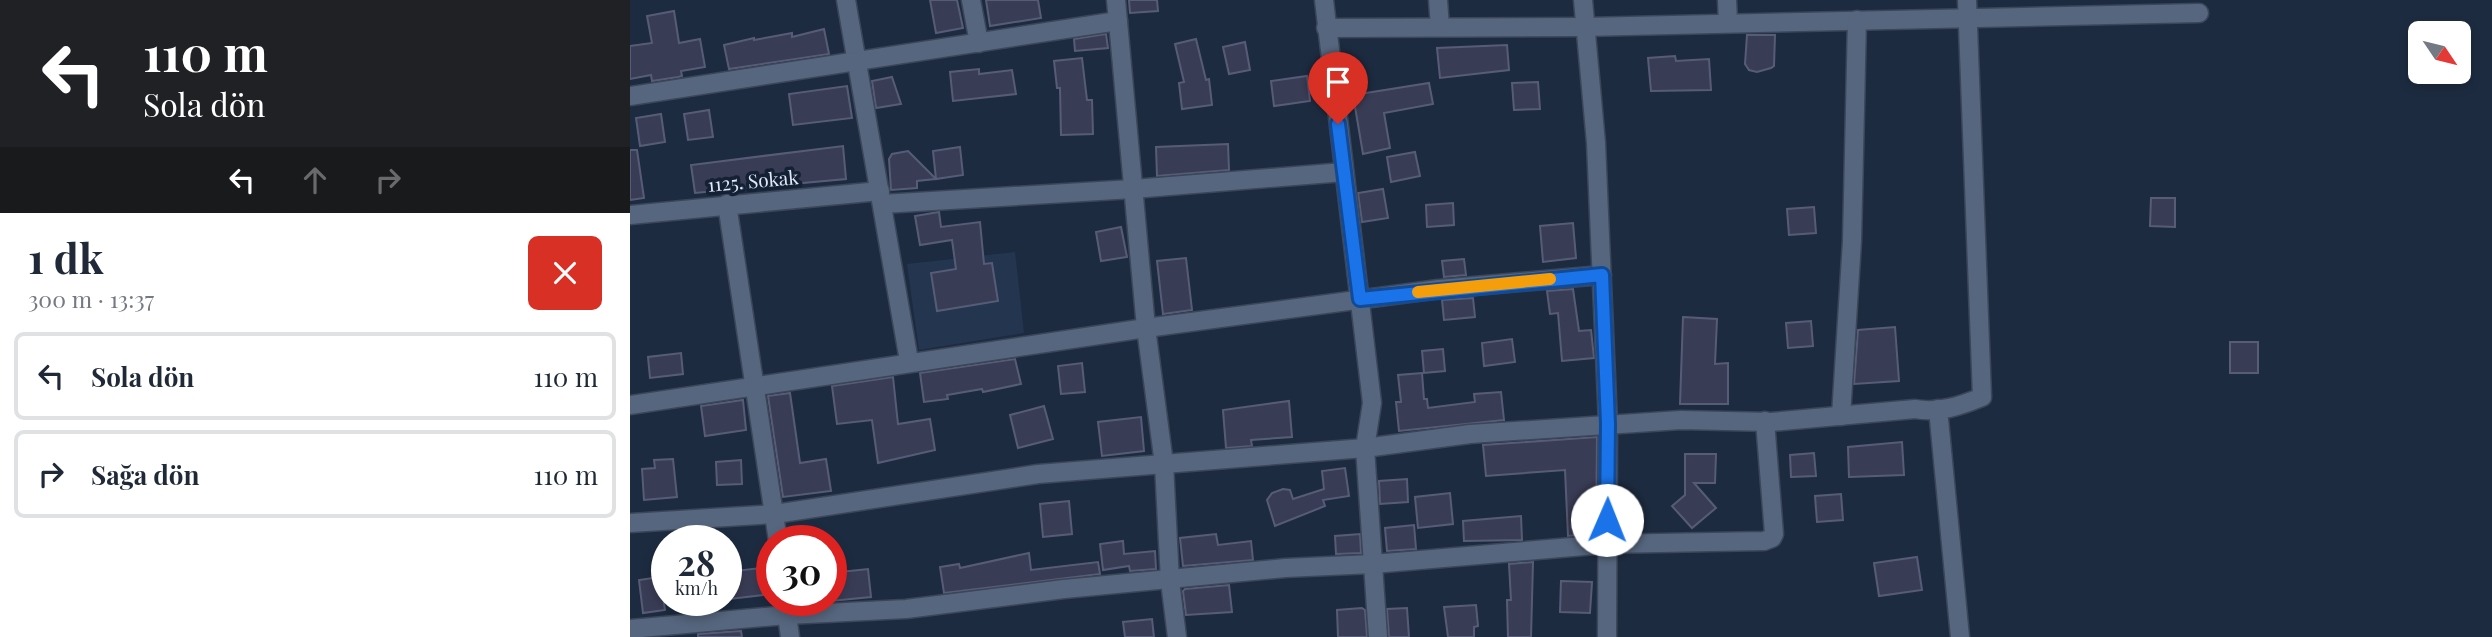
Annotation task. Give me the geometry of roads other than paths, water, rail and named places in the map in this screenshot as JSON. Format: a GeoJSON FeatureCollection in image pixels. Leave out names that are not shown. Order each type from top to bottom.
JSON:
{"type":"FeatureCollection","features":[{"type":"Feature","properties":{"kind":"street"},"geometry":{"type":"LineString","coordinates":[[846,0],[909,361]]}},
{"type":"Feature","properties":{"kind":"street"},"geometry":{"type":"LineString","coordinates":[[971,0],[979,43]]}},
{"type":"Feature","properties":{"kind":"street"},"geometry":{"type":"LineString","coordinates":[[1116,0],[1146,328],[1164,464],[1170,581],[1177,637]]}},
{"type":"Feature","properties":{"kind":"street"},"geometry":{"type":"LineString","coordinates":[[1324,0],[1372,403],[1366,449],[1378,637]]}},
{"type":"Feature","properties":{"kind":"street"},"geometry":{"type":"LineString","coordinates":[[1438,0],[1440,27]]}},
{"type":"Feature","properties":{"kind":"street"},"geometry":{"type":"LineString","coordinates":[[1583,0],[1596,143],[1608,424],[1608,637]]}},
{"type":"Feature","properties":{"kind":"street"},"geometry":{"type":"LineString","coordinates":[[1727,0],[1727,23]]}},
{"type":"Feature","properties":{"kind":"street"},"geometry":{"type":"LineString","coordinates":[[1326,28],[1585,27],[1857,20],[1967,9],[2199,13]]}},
{"type":"Feature","properties":{"kind":"street"},"geometry":{"type":"LineString","coordinates":[[630,523],[775,514],[1038,474],[1366,449],[1470,434],[1608,424],[1765,421],[1952,409],[1983,397],[1967,9]]}},
{"type":"Feature","properties":{"kind":"street"},"geometry":{"type":"LineString","coordinates":[[1841,416],[1852,241],[1857,20]]}},
{"type":"Feature","properties":{"kind":"street"},"geometry":{"type":"LineString","coordinates":[[630,96],[859,63],[1118,21]]}},
{"type":"Feature","properties":{"kind":"street","name":"1125. Sokak"},"geometry":{"type":"LineString","coordinates":[[630,215],[727,204],[1133,189],[1344,172]]}},
{"type":"Feature","properties":{"kind":"street"},"geometry":{"type":"LineString","coordinates":[[727,204],[776,525]]}},
{"type":"Feature","properties":{"kind":"street"},"geometry":{"type":"LineString","coordinates":[[630,405],[909,361],[1360,299],[1602,275]]}},
{"type":"Feature","properties":{"kind":"street"},"geometry":{"type":"LineString","coordinates":[[1938,409],[1960,637]]}},
{"type":"Feature","properties":{"kind":"street"},"geometry":{"type":"LineString","coordinates":[[847,608],[906,609],[1064,589],[1285,568],[1373,564],[1607,544],[1764,541],[1772,538],[1765,421]]}},
{"type":"Feature","properties":{"kind":"street"},"geometry":{"type":"LineString","coordinates":[[630,629],[756,611]]}},
{"type":"Feature","properties":{"kind":"street"},"geometry":{"type":"LineString","coordinates":[[787,616],[790,637]]}}]}
